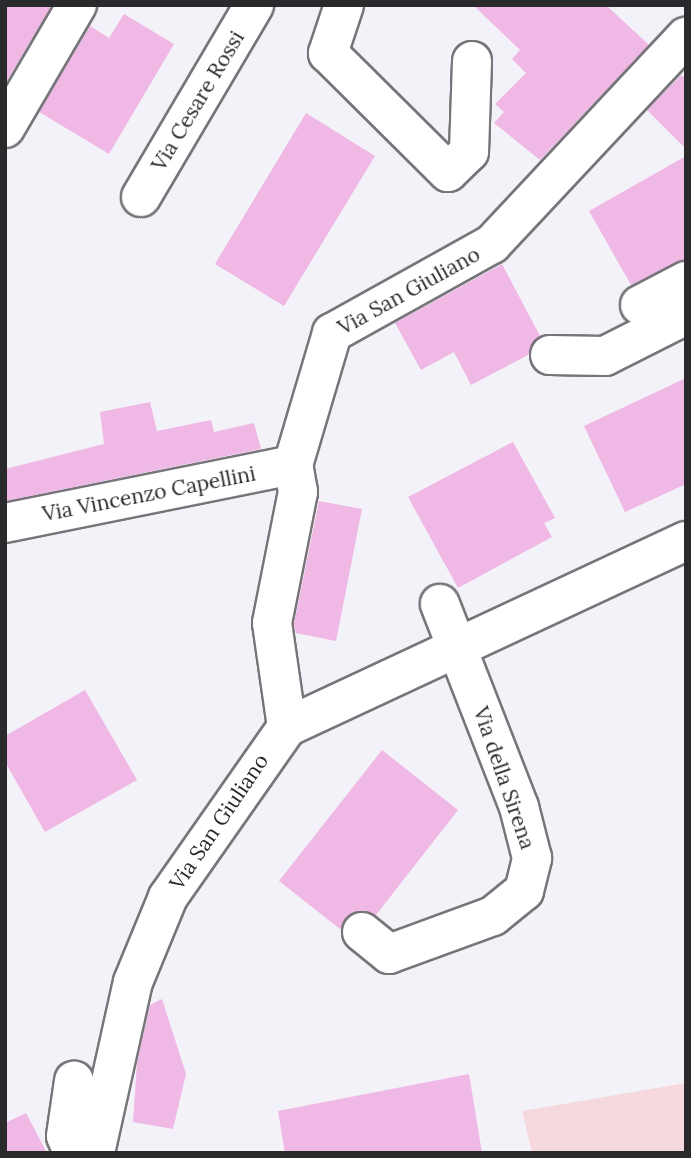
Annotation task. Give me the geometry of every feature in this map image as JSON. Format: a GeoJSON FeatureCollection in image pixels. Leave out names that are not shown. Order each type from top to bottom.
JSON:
{"type":"FeatureCollection","features":[{"type":"Feature","properties":{"kind":"street"},"geometry":{"type":"LineString","coordinates":[[5,128],[77,5]]}},
{"type":"Feature","properties":{"kind":"street"},"geometry":{"type":"LineString","coordinates":[[344,5],[328,53],[448,173],[469,152],[472,61]]}},
{"type":"Feature","properties":{"kind":"street","name":"Via Cesare Rossi"},"geometry":{"type":"LineString","coordinates":[[141,197],[253,6]]}},
{"type":"Feature","properties":{"kind":"street","name":"Via San Giuliano"},"geometry":{"type":"LineString","coordinates":[[95,1153],[133,982],[168,897],[287,727],[272,623],[298,492],[293,465],[332,333],[492,244],[686,37]]}},
{"type":"Feature","properties":{"kind":"street"},"geometry":{"type":"LineString","coordinates":[[640,305],[686,281]]}},
{"type":"Feature","properties":{"kind":"street"},"geometry":{"type":"LineString","coordinates":[[550,355],[606,356],[686,315]]}},
{"type":"Feature","properties":{"kind":"street","name":"Via Vincenzo Capellini"},"geometry":{"type":"LineString","coordinates":[[5,523],[293,465]]}},
{"type":"Feature","properties":{"kind":"street"},"geometry":{"type":"LineString","coordinates":[[287,727],[459,650],[686,541]]}},
{"type":"Feature","properties":{"kind":"street","name":"Via della Sirena"},"geometry":{"type":"LineString","coordinates":[[362,932],[389,954],[493,916],[524,891],[532,858],[519,807],[440,604]]}},
{"type":"Feature","properties":{"kind":"street"},"geometry":{"type":"LineString","coordinates":[[73,1153],[66,1136],[74,1081]]}},
{"type":"Feature","properties":{"kind":"shaded area"},"geometry":{"type":"Polygon","coordinates":[[[686,1083],[686,1153],[532,1153],[522,1111],[686,1083]]]}},
{"type":"Feature","properties":{"kind":"building"},"geometry":{"type":"Polygon","coordinates":[[[5,5],[52,5],[5,84],[5,5]]]}},
{"type":"Feature","properties":{"kind":"building"},"geometry":{"type":"Polygon","coordinates":[[[473,5],[606,5],[649,45],[540,160],[494,123],[504,112],[495,104],[526,73],[512,59],[520,50],[473,5]]]}},
{"type":"Feature","properties":{"kind":"building"},"geometry":{"type":"Polygon","coordinates":[[[124,14],[174,44],[109,154],[39,112],[90,26],[109,38],[124,14]]]}},
{"type":"Feature","properties":{"kind":"building"},"geometry":{"type":"Polygon","coordinates":[[[681,75],[686,79],[686,149],[647,110],[681,75]]]}},
{"type":"Feature","properties":{"kind":"building"},"geometry":{"type":"Polygon","coordinates":[[[306,113],[375,156],[284,306],[215,264],[306,113]]]}},
{"type":"Feature","properties":{"kind":"building"},"geometry":{"type":"Polygon","coordinates":[[[686,156],[686,259],[631,285],[589,211],[686,156]]]}},
{"type":"Feature","properties":{"kind":"building"},"geometry":{"type":"Polygon","coordinates":[[[502,264],[540,336],[528,355],[471,385],[454,352],[421,370],[395,323],[502,264]]]}},
{"type":"Feature","properties":{"kind":"building"},"geometry":{"type":"Polygon","coordinates":[[[686,378],[686,484],[625,512],[584,426],[686,378]]]}},
{"type":"Feature","properties":{"kind":"building"},"geometry":{"type":"Polygon","coordinates":[[[150,402],[157,431],[211,420],[214,432],[254,423],[261,449],[5,501],[5,469],[104,444],[100,412],[150,402]]]}},
{"type":"Feature","properties":{"kind":"building"},"geometry":{"type":"Polygon","coordinates":[[[513,442],[555,518],[544,523],[552,537],[458,588],[408,497],[513,442]]]}},
{"type":"Feature","properties":{"kind":"building"},"geometry":{"type":"Polygon","coordinates":[[[319,501],[362,509],[336,641],[296,633],[294,624],[319,501]]]}},
{"type":"Feature","properties":{"kind":"building"},"geometry":{"type":"Polygon","coordinates":[[[85,690],[137,780],[45,832],[5,762],[5,736],[85,690]]]}},
{"type":"Feature","properties":{"kind":"building"},"geometry":{"type":"Polygon","coordinates":[[[382,750],[458,810],[376,915],[354,912],[340,929],[279,881],[382,750]]]}},
{"type":"Feature","properties":{"kind":"building"},"geometry":{"type":"Polygon","coordinates":[[[162,999],[186,1074],[173,1129],[133,1122],[137,1063],[150,1005],[162,999]]]}},
{"type":"Feature","properties":{"kind":"building"},"geometry":{"type":"Polygon","coordinates":[[[469,1074],[482,1153],[285,1153],[278,1111],[469,1074]]]}},
{"type":"Feature","properties":{"kind":"building"},"geometry":{"type":"Polygon","coordinates":[[[26,1113],[47,1153],[5,1153],[5,1123],[26,1113]]]}}]}
